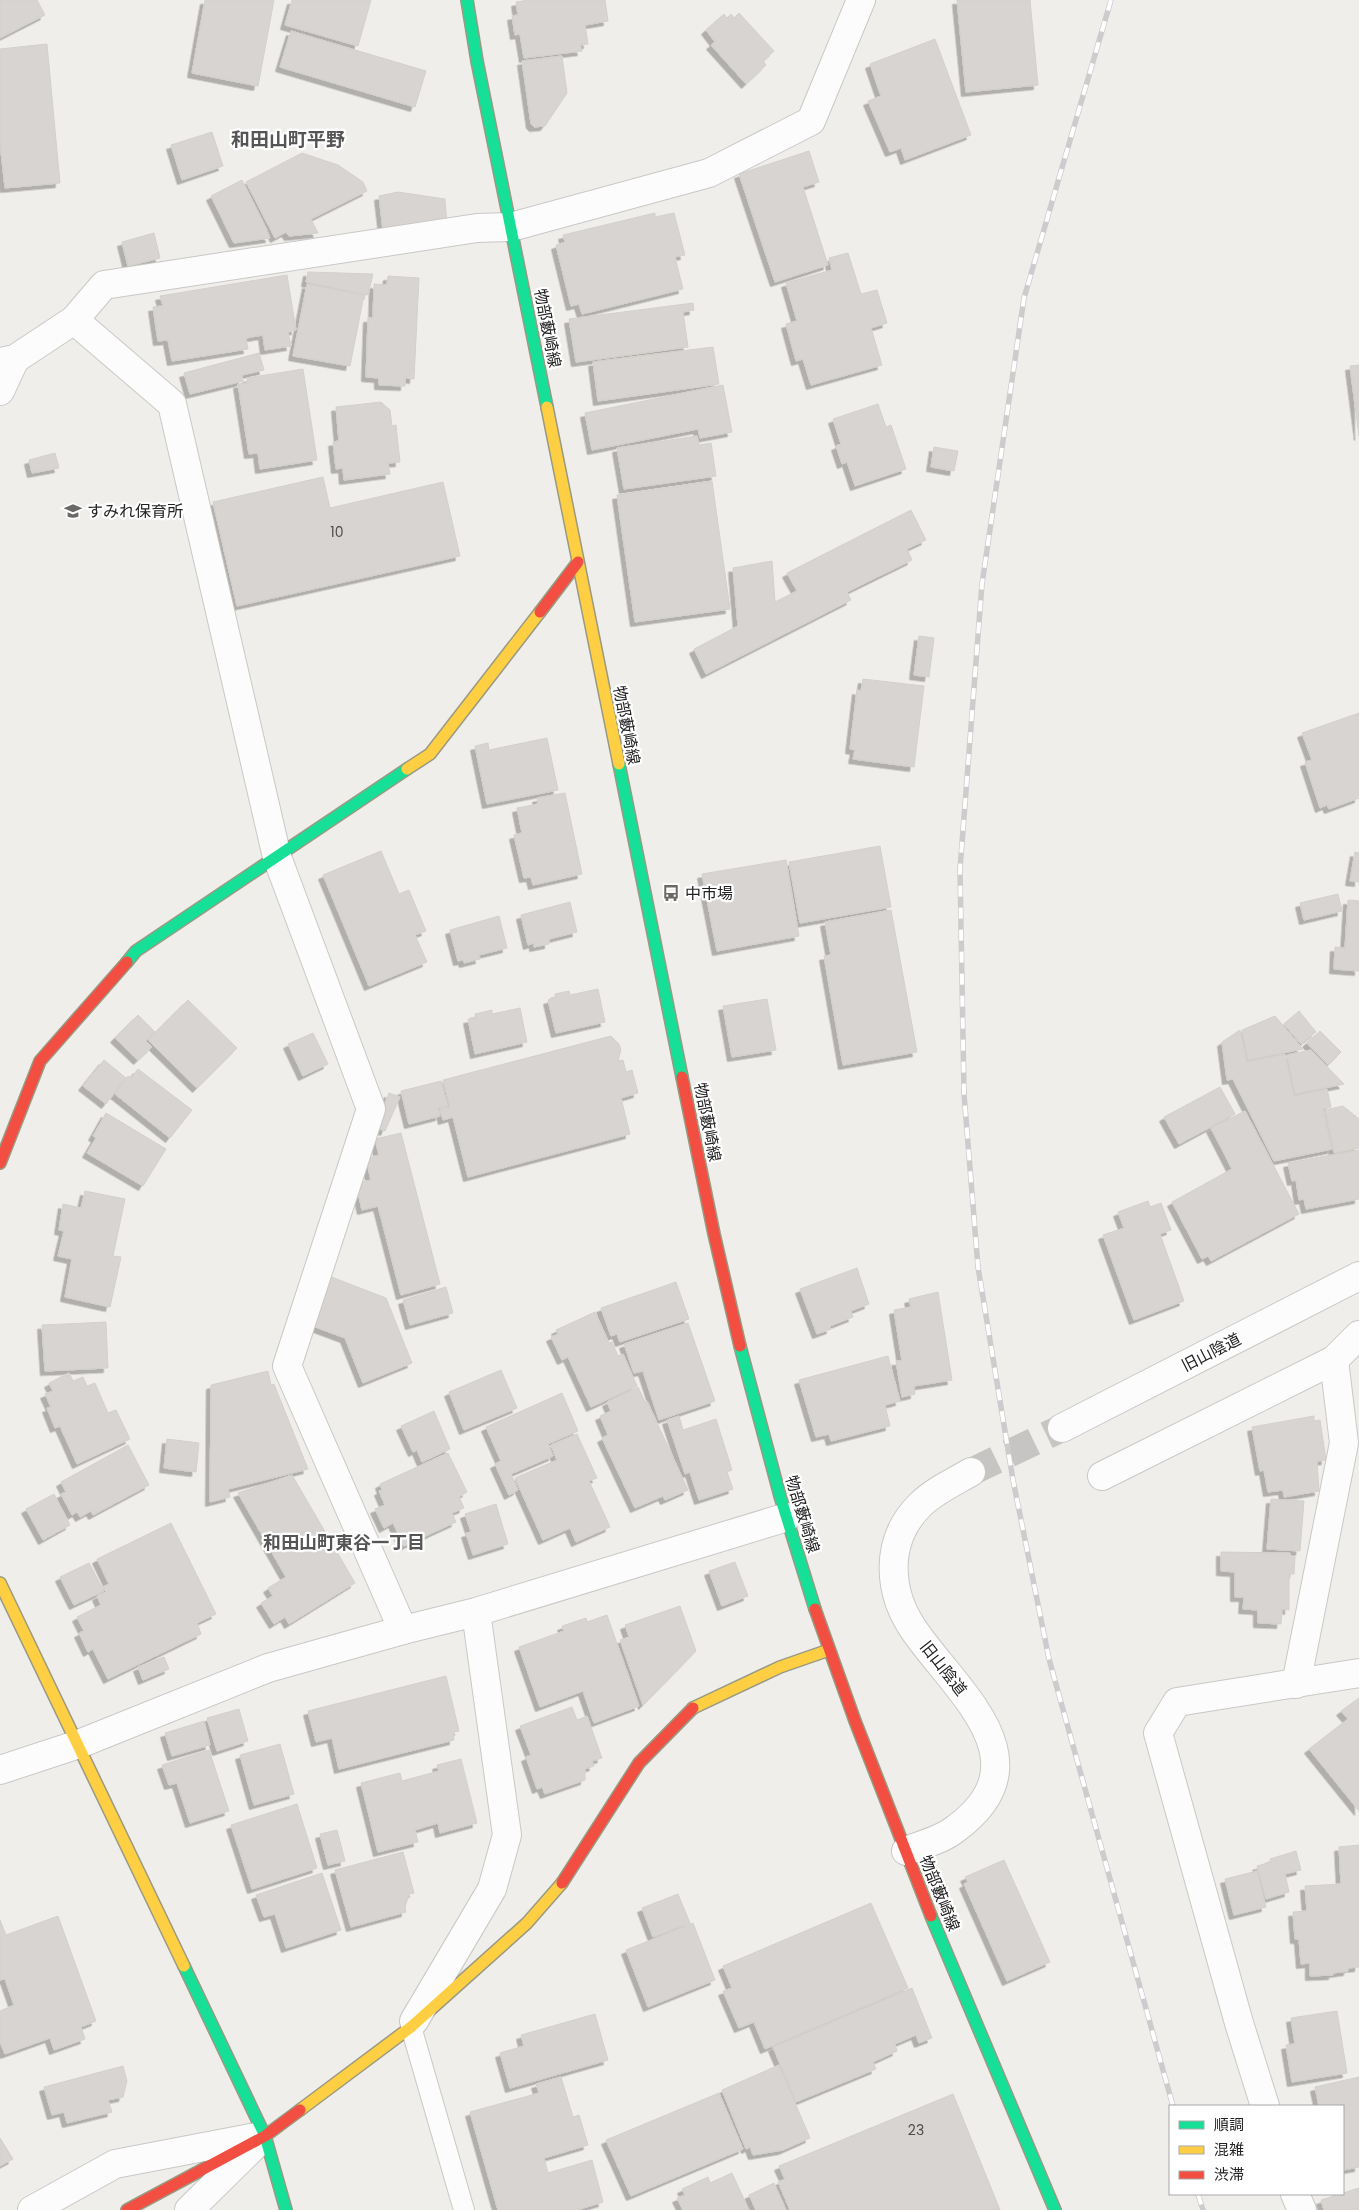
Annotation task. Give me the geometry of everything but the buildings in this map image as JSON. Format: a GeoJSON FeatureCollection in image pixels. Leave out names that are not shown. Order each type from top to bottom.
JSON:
{"type":"FeatureCollection","features":[{"type":"Feature","properties":{"kind":"street","name":"物部藪崎線"},"geometry":{"type":"LineString","coordinates":[[468,0],[477,61],[735,1330],[786,1517],[829,1650],[906,1852],[1055,2210]]}},
{"type":"Feature","properties":{"kind":"street"},"geometry":{"type":"LineString","coordinates":[[0,391],[8,360],[74,320],[104,286],[477,228],[511,226],[709,173],[811,121],[861,0]]}},
{"type":"Feature","properties":{"kind":"street"},"geometry":{"type":"LineString","coordinates":[[74,320],[172,404],[277,857],[371,1108],[287,1366],[403,1630]]}},
{"type":"Feature","properties":{"kind":"street"},"geometry":{"type":"LineString","coordinates":[[0,1163],[40,1061],[136,952],[430,754],[578,562]]}},
{"type":"Feature","properties":{"kind":"street","name":"旧山陰道"},"geometry":{"type":"LineString","coordinates":[[1062,1428],[1359,1276]]}},
{"type":"Feature","properties":{"kind":"street"},"geometry":{"type":"LineString","coordinates":[[1102,1476],[1334,1360],[1359,1335]]}},
{"type":"Feature","properties":{"kind":"street"},"geometry":{"type":"LineString","coordinates":[[1296,1684],[1344,1443],[1334,1360]]}},
{"type":"Feature","properties":{"kind":"street","name":"旧山陰道"},"geometry":{"type":"LineString","coordinates":[[906,1852],[953,1831],[979,1809],[994,1780],[996,1754],[989,1730],[974,1707],[914,1631],[895,1586],[893,1568],[893,1549],[900,1533],[920,1505],[971,1472]]}},
{"type":"Feature","properties":{"kind":"street"},"geometry":{"type":"LineString","coordinates":[[0,1770],[79,1744],[268,1668],[403,1630],[476,1612],[786,1517]]}},
{"type":"Feature","properties":{"kind":"street"},"geometry":{"type":"LineString","coordinates":[[0,1583],[79,1744],[265,2136],[286,2210]]}},
{"type":"Feature","properties":{"kind":"street"},"geometry":{"type":"LineString","coordinates":[[411,2027],[492,1889],[507,1835],[476,1612]]}},
{"type":"Feature","properties":{"kind":"street"},"geometry":{"type":"LineString","coordinates":[[189,2210],[265,2136],[411,2027],[527,1923],[565,1880],[640,1763],[696,1705],[780,1667],[829,1650]]}},
{"type":"Feature","properties":{"kind":"street"},"geometry":{"type":"LineString","coordinates":[[1265,2105],[1239,2024],[1158,1733],[1177,1702],[1359,1674]]}},
{"type":"Feature","properties":{"kind":"street"},"geometry":{"type":"LineString","coordinates":[[32,2210],[116,2164],[265,2136]]}},
{"type":"Feature","properties":{"kind":"street"},"geometry":{"type":"LineString","coordinates":[[127,2210],[265,2136]]}},
{"type":"Feature","properties":{"kind":"street"},"geometry":{"type":"LineString","coordinates":[[1295,2195],[1302,2210]]}},
{"type":"Feature","properties":{"kind":"lane"},"geometry":{"type":"LineString","coordinates":[[411,2027],[464,2210]]}},
{"type":"Feature","properties":{"kind":"tunnel"},"geometry":{"type":"LineString","coordinates":[[971,1472],[1062,1428]]}},
{"type":"Feature","properties":{"kind":"railway"},"geometry":{"type":"LineString","coordinates":[[1111,0],[1024,298],[982,584],[960,869],[964,1094],[978,1267],[1013,1480],[1049,1659],[1173,2105]]}},
{"type":"Feature","properties":{"kind":"railway"},"geometry":{"type":"LineString","coordinates":[[1198,2195],[1203,2210]]}},
{"type":"Feature","properties":{"kind":"traffic: fast"},"geometry":{"type":"LineString","coordinates":[[467,0],[477,61],[547,407]]}},
{"type":"Feature","properties":{"kind":"traffic: fast"},"geometry":{"type":"LineString","coordinates":[[619,764],[682,1077]]}},
{"type":"Feature","properties":{"kind":"traffic: fast"},"geometry":{"type":"LineString","coordinates":[[127,962],[136,951],[407,769]]}},
{"type":"Feature","properties":{"kind":"traffic: fast"},"geometry":{"type":"LineString","coordinates":[[740,1346],[780,1496],[815,1609]]}},
{"type":"Feature","properties":{"kind":"traffic: fast"},"geometry":{"type":"LineString","coordinates":[[931,1916],[1055,2210]]}},
{"type":"Feature","properties":{"kind":"traffic: fast"},"geometry":{"type":"LineString","coordinates":[[184,1966],[265,2136],[286,2210]]}},
{"type":"Feature","properties":{"kind":"traffic: slow"},"geometry":{"type":"LineString","coordinates":[[547,407],[619,764]]}},
{"type":"Feature","properties":{"kind":"traffic: slow"},"geometry":{"type":"LineString","coordinates":[[407,769],[430,754],[540,612]]}},
{"type":"Feature","properties":{"kind":"traffic: slow"},"geometry":{"type":"LineString","coordinates":[[0,1583],[184,1966]]}},
{"type":"Feature","properties":{"kind":"traffic: slow"},"geometry":{"type":"LineString","coordinates":[[693,1708],[780,1667],[829,1650]]}},
{"type":"Feature","properties":{"kind":"traffic: slow"},"geometry":{"type":"LineString","coordinates":[[300,2110],[411,2027],[527,1923],[562,1883]]}},
{"type":"Feature","properties":{"kind":"traffic: jam"},"geometry":{"type":"LineString","coordinates":[[540,612],[578,562]]}},
{"type":"Feature","properties":{"kind":"traffic: jam"},"geometry":{"type":"LineString","coordinates":[[0,1163],[40,1061],[127,962]]}},
{"type":"Feature","properties":{"kind":"traffic: jam"},"geometry":{"type":"LineString","coordinates":[[682,1077],[714,1234],[740,1346]]}},
{"type":"Feature","properties":{"kind":"traffic: jam"},"geometry":{"type":"LineString","coordinates":[[815,1609],[855,1721],[931,1916]]}},
{"type":"Feature","properties":{"kind":"traffic: jam"},"geometry":{"type":"LineString","coordinates":[[562,1883],[639,1763],[693,1708]]}},
{"type":"Feature","properties":{"kind":"traffic: jam"},"geometry":{"type":"LineString","coordinates":[[127,2210],[265,2136],[300,2110]]}},
{"type":"Feature","properties":{"kind":"place","name":"すみれ保育所"},"geometry":{"type":"Point","coordinates":[73,511]}},
{"type":"Feature","properties":{"kind":"place","name":"中市場"},"geometry":{"type":"Point","coordinates":[671,893]}},
{"type":"Feature","properties":{"kind":"district","name":"和田山町平野"},"geometry":{"type":"Point","coordinates":[288,139]}},
{"type":"Feature","properties":{"kind":"district","name":"和田山町東谷一丁目"},"geometry":{"type":"Point","coordinates":[344,1543]}}]}
